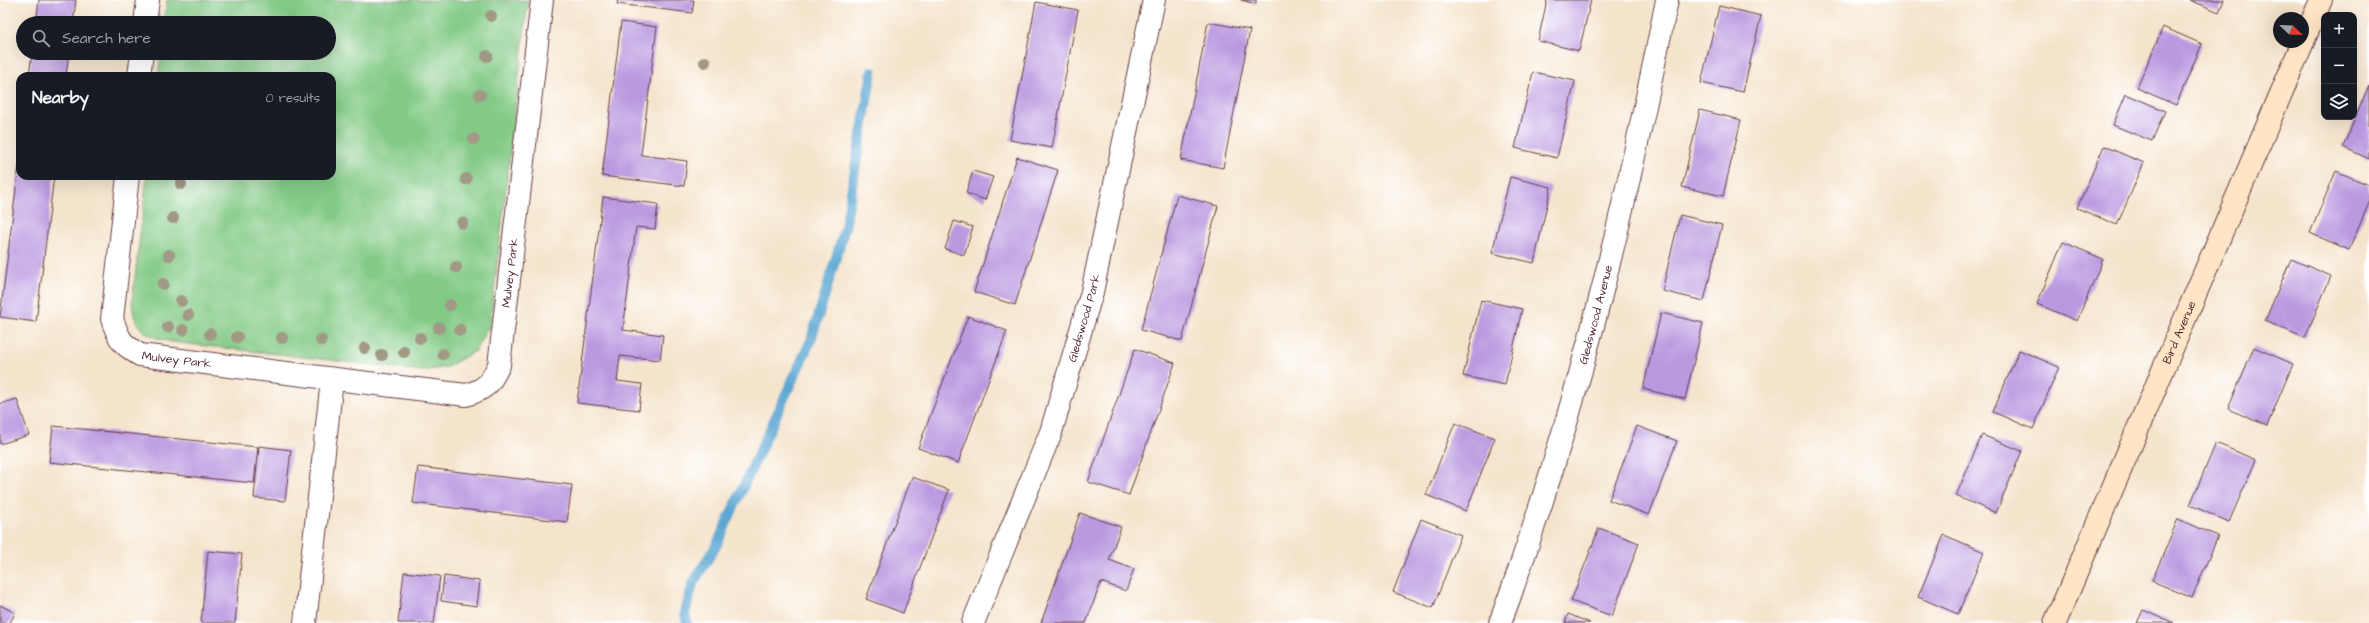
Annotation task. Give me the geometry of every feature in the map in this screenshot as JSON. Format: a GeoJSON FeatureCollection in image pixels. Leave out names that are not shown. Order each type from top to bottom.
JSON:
{"type":"FeatureCollection","features":[{"type":"Feature","properties":{"kind":"street"},"geometry":{"type":"LineString","coordinates":[[146,16],[148,0]]}},
{"type":"Feature","properties":{"kind":"street","name":"Mulvey Park"},"geometry":{"type":"LineString","coordinates":[[128,180],[112,319],[117,336],[126,346],[140,354],[332,380],[466,396],[479,391],[491,382],[499,365],[542,0]]}},
{"type":"Feature","properties":{"kind":"street","name":"Gledswood Park"},"geometry":{"type":"LineString","coordinates":[[974,623],[1056,418],[1092,292],[1154,0]]}},
{"type":"Feature","properties":{"kind":"street","name":"Gledswood Avenue"},"geometry":{"type":"LineString","coordinates":[[1500,623],[1533,534],[1593,332],[1667,0]]}},
{"type":"Feature","properties":{"kind":"street","name":"Bird Avenue"},"geometry":{"type":"LineString","coordinates":[[2309,28],[2321,0]]}},
{"type":"Feature","properties":{"kind":"street","name":"Bird Avenue"},"geometry":{"type":"LineString","coordinates":[[2055,623],[2300,48]]}},
{"type":"Feature","properties":{"kind":"street"},"geometry":{"type":"LineString","coordinates":[[140,72],[141,60]]}},
{"type":"Feature","properties":{"kind":"street"},"geometry":{"type":"LineString","coordinates":[[305,623],[332,380]]}},
{"type":"Feature","properties":{"kind":"green space"},"geometry":{"type":"Polygon","coordinates":[[[167,0],[528,0],[490,325],[475,351],[447,367],[423,371],[172,342],[148,334],[138,326],[133,312],[132,302],[147,180],[336,180],[336,72],[159,72],[160,60],[336,60],[336,16],[165,16],[167,0]]]}},
{"type":"Feature","properties":{"kind":"building"},"geometry":{"type":"Polygon","coordinates":[[[39,0],[76,0],[74,16],[37,16],[39,0]]]}},
{"type":"Feature","properties":{"kind":"building"},"geometry":{"type":"Polygon","coordinates":[[[618,0],[694,0],[692,13],[617,4],[618,0]]]}},
{"type":"Feature","properties":{"kind":"building"},"geometry":{"type":"Polygon","coordinates":[[[1241,0],[1256,0],[1256,4],[1241,0]]]}},
{"type":"Feature","properties":{"kind":"building"},"geometry":{"type":"Polygon","coordinates":[[[1547,0],[1591,0],[1579,51],[1538,41],[1547,0]]]}},
{"type":"Feature","properties":{"kind":"building"},"geometry":{"type":"Polygon","coordinates":[[[2190,0],[2224,0],[2219,12],[2190,0]]]}},
{"type":"Feature","properties":{"kind":"building"},"geometry":{"type":"Polygon","coordinates":[[[1036,2],[1078,10],[1052,148],[1010,140],[1036,2]]]}},
{"type":"Feature","properties":{"kind":"building"},"geometry":{"type":"Polygon","coordinates":[[[1719,6],[1761,16],[1743,92],[1701,83],[1719,6]]]}},
{"type":"Feature","properties":{"kind":"building"},"geometry":{"type":"Polygon","coordinates":[[[621,22],[657,27],[641,155],[687,161],[684,186],[602,176],[621,22]]]}},
{"type":"Feature","properties":{"kind":"building"},"geometry":{"type":"Polygon","coordinates":[[[1208,22],[1250,30],[1223,168],[1181,160],[1208,22]]]}},
{"type":"Feature","properties":{"kind":"building"},"geometry":{"type":"Polygon","coordinates":[[[2163,27],[2202,44],[2176,105],[2137,88],[2163,27]]]}},
{"type":"Feature","properties":{"kind":"building"},"geometry":{"type":"Polygon","coordinates":[[[31,60],[68,60],[67,72],[30,72],[31,60]]]}},
{"type":"Feature","properties":{"kind":"building"},"geometry":{"type":"Polygon","coordinates":[[[1533,72],[1575,81],[1557,158],[1515,148],[1533,72]]]}},
{"type":"Feature","properties":{"kind":"building"},"geometry":{"type":"Polygon","coordinates":[[[2369,85],[2369,159],[2343,147],[2354,120],[2357,120],[2357,114],[2369,85]]]}},
{"type":"Feature","properties":{"kind":"building"},"geometry":{"type":"Polygon","coordinates":[[[2126,94],[2165,111],[2152,141],[2113,125],[2126,94]]]}},
{"type":"Feature","properties":{"kind":"building"},"geometry":{"type":"Polygon","coordinates":[[[1700,110],[1741,120],[1723,196],[1682,187],[1700,110]]]}},
{"type":"Feature","properties":{"kind":"building"},"geometry":{"type":"Polygon","coordinates":[[[2104,146],[2144,163],[2117,225],[2077,208],[2104,146]]]}},
{"type":"Feature","properties":{"kind":"building"},"geometry":{"type":"Polygon","coordinates":[[[1017,157],[1058,170],[1015,305],[974,292],[1017,157]]]}},
{"type":"Feature","properties":{"kind":"building"},"geometry":{"type":"Polygon","coordinates":[[[973,171],[993,177],[985,200],[966,193],[973,171]]]}},
{"type":"Feature","properties":{"kind":"building"},"geometry":{"type":"Polygon","coordinates":[[[2336,171],[2369,185],[2369,203],[2349,250],[2310,233],[2336,171]]]}},
{"type":"Feature","properties":{"kind":"building"},"geometry":{"type":"Polygon","coordinates":[[[1510,177],[1551,187],[1534,263],[1492,253],[1510,177]]]}},
{"type":"Feature","properties":{"kind":"building"},"geometry":{"type":"Polygon","coordinates":[[[17,180],[54,180],[36,322],[0,317],[17,180]]]}},
{"type":"Feature","properties":{"kind":"building"},"geometry":{"type":"Polygon","coordinates":[[[1177,195],[1218,206],[1182,341],[1141,330],[1177,195]]]}},
{"type":"Feature","properties":{"kind":"building"},"geometry":{"type":"Polygon","coordinates":[[[603,197],[658,204],[655,229],[636,227],[623,330],[663,335],[660,360],[620,356],[617,381],[642,384],[639,410],[577,403],[603,197]]]}},
{"type":"Feature","properties":{"kind":"building"},"geometry":{"type":"Polygon","coordinates":[[[1680,215],[1722,225],[1704,301],[1662,291],[1680,215]]]}},
{"type":"Feature","properties":{"kind":"building"},"geometry":{"type":"Polygon","coordinates":[[[954,221],[973,227],[964,255],[945,249],[954,221]]]}},
{"type":"Feature","properties":{"kind":"building"},"geometry":{"type":"Polygon","coordinates":[[[2063,242],[2103,259],[2077,321],[2037,304],[2063,242]]]}},
{"type":"Feature","properties":{"kind":"building"},"geometry":{"type":"Polygon","coordinates":[[[2291,259],[2331,276],[2305,338],[2265,321],[2291,259]]]}},
{"type":"Feature","properties":{"kind":"building"},"geometry":{"type":"Polygon","coordinates":[[[1481,300],[1522,309],[1505,385],[1463,376],[1481,300]]]}},
{"type":"Feature","properties":{"kind":"building"},"geometry":{"type":"Polygon","coordinates":[[[1661,313],[1703,323],[1685,399],[1643,389],[1661,313]]]}},
{"type":"Feature","properties":{"kind":"building"},"geometry":{"type":"Polygon","coordinates":[[[968,316],[1007,331],[958,463],[918,448],[968,316]]]}},
{"type":"Feature","properties":{"kind":"building"},"geometry":{"type":"Polygon","coordinates":[[[2254,347],[2293,364],[2267,426],[2228,409],[2254,347]]]}},
{"type":"Feature","properties":{"kind":"building"},"geometry":{"type":"Polygon","coordinates":[[[1135,349],[1175,363],[1129,495],[1088,482],[1135,349]]]}},
{"type":"Feature","properties":{"kind":"building"},"geometry":{"type":"Polygon","coordinates":[[[2019,350],[2059,367],[2033,429],[1993,412],[2019,350]]]}},
{"type":"Feature","properties":{"kind":"building"},"geometry":{"type":"Polygon","coordinates":[[[17,399],[29,435],[0,444],[0,404],[17,399]]]}},
{"type":"Feature","properties":{"kind":"building"},"geometry":{"type":"Polygon","coordinates":[[[1455,423],[1495,438],[1466,511],[1426,495],[1455,423]]]}},
{"type":"Feature","properties":{"kind":"building"},"geometry":{"type":"Polygon","coordinates":[[[53,426],[258,447],[254,483],[49,462],[53,426]]]}},
{"type":"Feature","properties":{"kind":"building"},"geometry":{"type":"Polygon","coordinates":[[[1637,426],[1677,441],[1649,515],[1609,500],[1637,426]]]}},
{"type":"Feature","properties":{"kind":"building"},"geometry":{"type":"Polygon","coordinates":[[[1982,435],[2022,451],[1996,513],[1956,496],[1982,435]]]}},
{"type":"Feature","properties":{"kind":"building"},"geometry":{"type":"Polygon","coordinates":[[[2216,443],[2256,460],[2229,522],[2190,505],[2216,443]]]}},
{"type":"Feature","properties":{"kind":"building"},"geometry":{"type":"Polygon","coordinates":[[[259,446],[291,450],[285,501],[254,498],[259,446]]]}},
{"type":"Feature","properties":{"kind":"building"},"geometry":{"type":"Polygon","coordinates":[[[418,467],[572,485],[567,522],[413,503],[418,467]]]}},
{"type":"Feature","properties":{"kind":"building"},"geometry":{"type":"Polygon","coordinates":[[[912,477],[949,490],[903,613],[866,599],[912,477]]]}},
{"type":"Feature","properties":{"kind":"building"},"geometry":{"type":"Polygon","coordinates":[[[1080,513],[1121,527],[1109,560],[1134,569],[1126,591],[1101,582],[1086,623],[1041,623],[1080,513]]]}},
{"type":"Feature","properties":{"kind":"building"},"geometry":{"type":"Polygon","coordinates":[[[1421,519],[1461,535],[1433,608],[1393,592],[1421,519]]]}},
{"type":"Feature","properties":{"kind":"building"},"geometry":{"type":"Polygon","coordinates":[[[2178,519],[2218,536],[2192,598],[2152,581],[2178,519]]]}},
{"type":"Feature","properties":{"kind":"building"},"geometry":{"type":"Polygon","coordinates":[[[1599,528],[1639,543],[1612,616],[1571,601],[1599,528]]]}},
{"type":"Feature","properties":{"kind":"building"},"geometry":{"type":"Polygon","coordinates":[[[1944,535],[1984,552],[1958,614],[1918,597],[1944,535]]]}},
{"type":"Feature","properties":{"kind":"building"},"geometry":{"type":"Polygon","coordinates":[[[208,551],[242,554],[235,623],[201,623],[208,551]]]}},
{"type":"Feature","properties":{"kind":"building"},"geometry":{"type":"Polygon","coordinates":[[[404,572],[440,576],[434,623],[398,623],[404,572]]]}},
{"type":"Feature","properties":{"kind":"building"},"geometry":{"type":"Polygon","coordinates":[[[444,576],[480,581],[477,606],[441,601],[444,576]]]}},
{"type":"Feature","properties":{"kind":"building"},"geometry":{"type":"Polygon","coordinates":[[[0,605],[15,613],[10,623],[0,623],[0,605]]]}},
{"type":"Feature","properties":{"kind":"building"},"geometry":{"type":"Polygon","coordinates":[[[2143,610],[2174,623],[2137,623],[2143,610]]]}},
{"type":"Feature","properties":{"kind":"building"},"geometry":{"type":"Polygon","coordinates":[[[1568,614],[1590,623],[1565,623],[1568,614]]]}},
{"type":"Feature","properties":{"kind":"waterway"},"geometry":{"type":"LineString","coordinates":[[687,623],[685,613],[693,583],[716,546],[811,340],[845,228],[872,72]]}}]}
